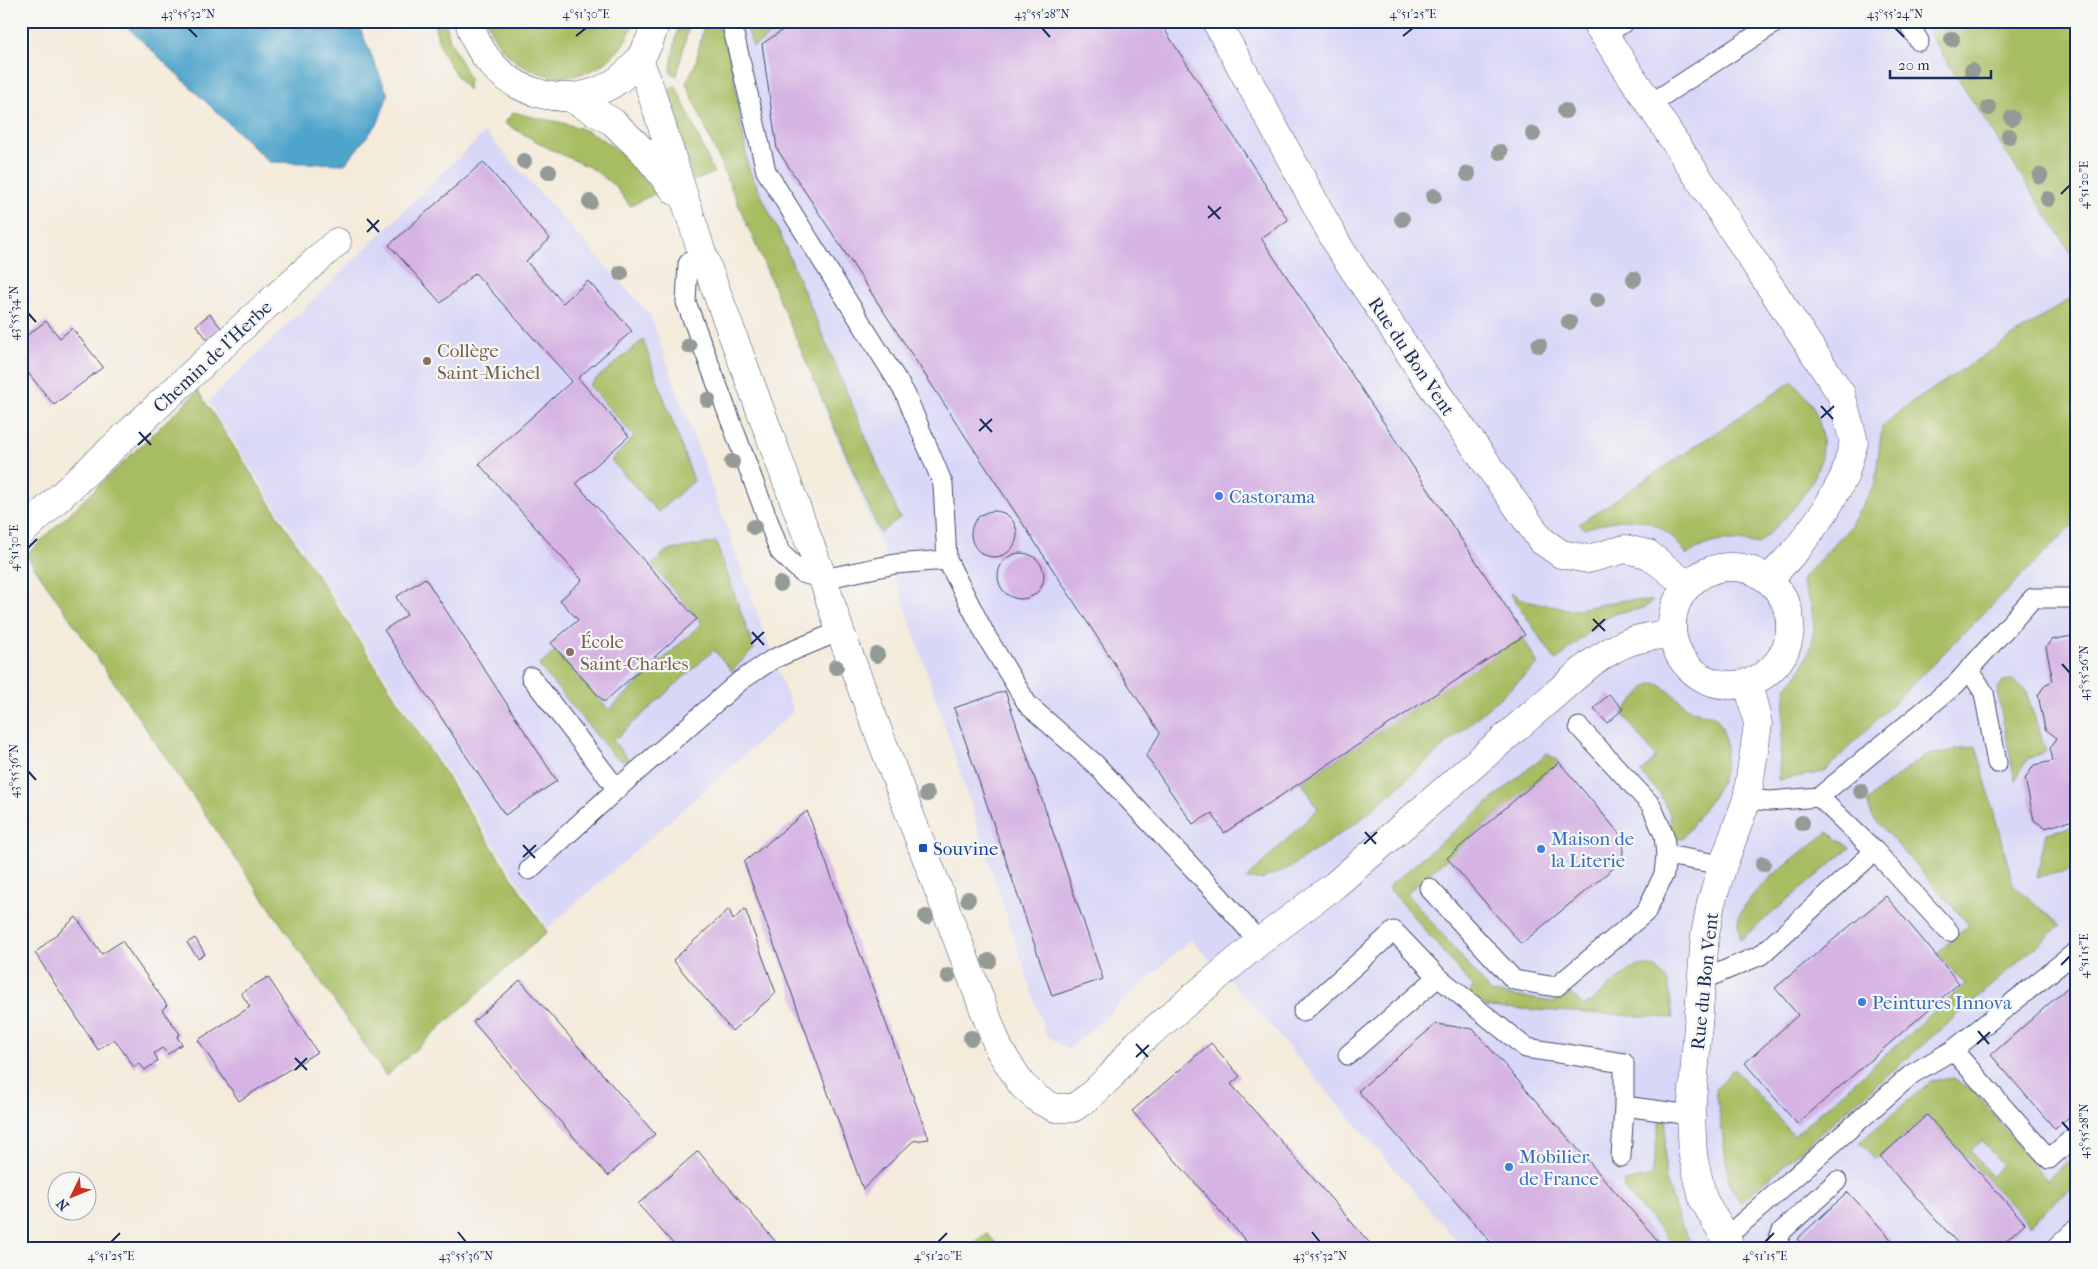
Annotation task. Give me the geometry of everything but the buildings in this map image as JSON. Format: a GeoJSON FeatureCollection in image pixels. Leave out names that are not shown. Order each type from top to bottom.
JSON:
{"type":"FeatureCollection","features":[{"type":"Feature","properties":{"kind":"street"},"geometry":{"type":"LineString","coordinates":[[469,21],[472,35],[485,58],[504,78],[546,96],[569,97],[589,94],[608,86],[625,74],[639,60],[651,40],[656,21]]}},
{"type":"Feature","properties":{"kind":"street","name":"Rue du Bon Vent"},"geometry":{"type":"LineString","coordinates":[[1216,21],[1340,249],[1420,369],[1541,540],[1561,554],[1588,559],[1625,548],[1648,554],[1687,585]]}},
{"type":"Feature","properties":{"kind":"street"},"geometry":{"type":"LineString","coordinates":[[1609,26],[1650,104],[1841,394],[1854,442],[1844,477],[1825,512],[1797,548],[1768,580]]}},
{"type":"Feature","properties":{"kind":"street"},"geometry":{"type":"LineString","coordinates":[[639,60],[649,85],[701,250],[823,579],[840,631],[999,1050],[1022,1085],[1039,1100],[1055,1108],[1073,1108],[1089,1097],[1137,1044],[1259,942],[1335,885],[1590,664],[1630,640],[1672,634]]}},
{"type":"Feature","properties":{"kind":"street"},"geometry":{"type":"LineString","coordinates":[[569,97],[614,122],[645,153],[684,201]]}},
{"type":"Feature","properties":{"kind":"street","name":"Chemin de l'Herbe"},"geometry":{"type":"LineString","coordinates":[[25,521],[337,242]]}},
{"type":"Feature","properties":{"kind":"street"},"geometry":{"type":"LineString","coordinates":[[1735,567],[1753,571],[1768,580],[1780,593],[1788,610],[1790,628],[1786,646],[1777,662],[1764,675],[1748,682],[1714,683],[1699,676],[1686,665],[1677,650],[1672,634],[1672,617],[1678,600],[1687,585],[1702,574],[1718,568],[1735,567]]}},
{"type":"Feature","properties":{"kind":"street","name":"Rue du Bon Vent"},"geometry":{"type":"LineString","coordinates":[[1728,1243],[1702,1199],[1692,1156],[1692,1115],[1702,980],[1710,911],[1723,865],[1747,799],[1758,724],[1748,682]]}},
{"type":"Feature","properties":{"kind":"lane"},"geometry":{"type":"LineString","coordinates":[[731,21],[766,170],[905,393],[943,484],[947,560],[986,636],[1028,705],[1094,764],[1220,897],[1259,942]]}},
{"type":"Feature","properties":{"kind":"lane"},"geometry":{"type":"LineString","coordinates":[[1650,104],[1778,21]]}},
{"type":"Feature","properties":{"kind":"lane"},"geometry":{"type":"LineString","coordinates":[[1906,21],[1919,41]]}},
{"type":"Feature","properties":{"kind":"lane"},"geometry":{"type":"LineString","coordinates":[[823,579],[895,564],[947,560]]}},
{"type":"Feature","properties":{"kind":"lane"},"geometry":{"type":"LineString","coordinates":[[1747,799],[1770,801],[1819,797],[1956,684],[2033,598],[2077,598]]}},
{"type":"Feature","properties":{"kind":"lane"},"geometry":{"type":"LineString","coordinates":[[529,870],[616,789],[740,681],[773,659],[840,631]]}},
{"type":"Feature","properties":{"kind":"lane"},"geometry":{"type":"LineString","coordinates":[[1969,669],[1984,693],[1997,763]]}},
{"type":"Feature","properties":{"kind":"lane"},"geometry":{"type":"LineString","coordinates":[[531,677],[616,789]]}},
{"type":"Feature","properties":{"kind":"lane"},"geometry":{"type":"LineString","coordinates":[[1429,888],[1514,980],[1556,987],[1646,912],[1664,874],[1666,855],[1664,836],[1651,805],[1579,727]]}},
{"type":"Feature","properties":{"kind":"lane"},"geometry":{"type":"LineString","coordinates":[[1819,797],[1875,851],[1949,932]]}},
{"type":"Feature","properties":{"kind":"lane"},"geometry":{"type":"LineString","coordinates":[[1702,980],[1761,955],[1875,851]]}},
{"type":"Feature","properties":{"kind":"lane"},"geometry":{"type":"LineString","coordinates":[[1666,855],[1723,865]]}},
{"type":"Feature","properties":{"kind":"lane"},"geometry":{"type":"LineString","coordinates":[[1303,1012],[1394,931],[1438,977],[1526,1048],[1624,1063],[1621,1157]]}},
{"type":"Feature","properties":{"kind":"lane"},"geometry":{"type":"LineString","coordinates":[[1728,1243],[1912,1074],[1952,1050],[2077,951]]}},
{"type":"Feature","properties":{"kind":"lane"},"geometry":{"type":"LineString","coordinates":[[1348,1055],[1438,977]]}},
{"type":"Feature","properties":{"kind":"lane"},"geometry":{"type":"LineString","coordinates":[[1952,1050],[2048,1159],[2077,1134]]}},
{"type":"Feature","properties":{"kind":"lane"},"geometry":{"type":"LineString","coordinates":[[1624,1106],[1692,1115]]}},
{"type":"Feature","properties":{"kind":"lane"},"geometry":{"type":"LineString","coordinates":[[1775,1248],[1782,1231],[1837,1181]]}},
{"type":"Feature","properties":{"kind":"lane"},"geometry":{"type":"LineString","coordinates":[[2056,1248],[2077,1228]]}},
{"type":"Feature","properties":{"kind":"shaded area"},"geometry":{"type":"Polygon","coordinates":[[[702,21],[2077,21],[2077,1248],[1463,1248],[1252,1005],[1191,939],[1069,1050],[1046,1035],[902,596],[693,90],[702,21]]]}},
{"type":"Feature","properties":{"kind":"shaded area"},"geometry":{"type":"Polygon","coordinates":[[[485,132],[650,315],[793,712],[548,928],[208,402],[485,132]]]}},
{"type":"Feature","properties":{"kind":"green space"},"geometry":{"type":"Polygon","coordinates":[[[434,21],[445,21],[450,40],[469,78],[468,90],[445,58],[438,41],[434,21]]]}},
{"type":"Feature","properties":{"kind":"green space"},"geometry":{"type":"Polygon","coordinates":[[[487,21],[634,21],[622,46],[605,63],[584,73],[561,76],[538,73],[517,62],[500,45],[487,21]]]}},
{"type":"Feature","properties":{"kind":"green space"},"geometry":{"type":"Polygon","coordinates":[[[679,21],[690,21],[677,76],[670,72],[679,21]]]}},
{"type":"Feature","properties":{"kind":"green space"},"geometry":{"type":"Polygon","coordinates":[[[705,21],[717,21],[731,60],[748,167],[781,237],[900,518],[880,533],[686,83],[696,62],[705,21]]]}},
{"type":"Feature","properties":{"kind":"green space"},"geometry":{"type":"Polygon","coordinates":[[[745,21],[791,21],[753,47],[745,21]]]}},
{"type":"Feature","properties":{"kind":"green space"},"geometry":{"type":"Polygon","coordinates":[[[1921,21],[2077,21],[2077,262],[1921,21]]]}},
{"type":"Feature","properties":{"kind":"green space"},"geometry":{"type":"Polygon","coordinates":[[[676,86],[714,173],[694,181],[670,116],[670,89],[676,86]]]}},
{"type":"Feature","properties":{"kind":"green space"},"geometry":{"type":"Polygon","coordinates":[[[514,112],[575,126],[589,132],[615,148],[626,158],[656,193],[630,206],[615,186],[593,169],[550,149],[504,123],[514,112]]]}},
{"type":"Feature","properties":{"kind":"green space"},"geometry":{"type":"Polygon","coordinates":[[[2077,294],[2077,521],[1824,772],[1778,780],[1786,688],[1800,671],[1811,648],[1814,628],[1811,604],[1801,580],[1850,527],[1875,483],[1882,426],[1904,408],[2077,294]]]}},
{"type":"Feature","properties":{"kind":"green space"},"geometry":{"type":"Polygon","coordinates":[[[643,340],[694,481],[658,512],[611,460],[634,437],[589,385],[643,340]]]}},
{"type":"Feature","properties":{"kind":"green space"},"geometry":{"type":"Polygon","coordinates":[[[1793,381],[1814,409],[1821,430],[1822,449],[1818,467],[1800,500],[1787,516],[1758,544],[1721,541],[1704,545],[1687,555],[1676,541],[1665,531],[1653,524],[1628,520],[1600,524],[1584,529],[1579,524],[1793,381]]]}},
{"type":"Feature","properties":{"kind":"green space"},"geometry":{"type":"Polygon","coordinates":[[[198,391],[547,932],[386,1076],[26,555],[198,391]]]}},
{"type":"Feature","properties":{"kind":"green space"},"geometry":{"type":"Polygon","coordinates":[[[716,542],[754,649],[732,671],[714,650],[613,741],[630,761],[621,760],[613,755],[539,666],[555,651],[609,710],[702,623],[652,565],[666,551],[716,542]]]}},
{"type":"Feature","properties":{"kind":"green space"},"geometry":{"type":"Polygon","coordinates":[[[1510,593],[1526,600],[1573,610],[1624,600],[1653,601],[1643,608],[1619,613],[1607,618],[1556,661],[1510,593]]]}},
{"type":"Feature","properties":{"kind":"green space"},"geometry":{"type":"Polygon","coordinates":[[[1522,636],[1538,664],[1359,821],[1291,867],[1262,879],[1246,879],[1318,809],[1302,782],[1522,636]]]}},
{"type":"Feature","properties":{"kind":"green space"},"geometry":{"type":"Polygon","coordinates":[[[2013,680],[2025,689],[2046,751],[2027,759],[2015,781],[1997,690],[2003,681],[2013,680]]]}},
{"type":"Feature","properties":{"kind":"green space"},"geometry":{"type":"Polygon","coordinates":[[[1654,683],[1669,691],[1691,710],[1710,714],[1716,718],[1724,733],[1726,752],[1724,772],[1718,787],[1683,838],[1676,840],[1671,829],[1670,815],[1660,794],[1641,773],[1656,757],[1622,713],[1647,686],[1654,683]]]}},
{"type":"Feature","properties":{"kind":"green space"},"geometry":{"type":"Polygon","coordinates":[[[1976,746],[2013,884],[2060,926],[1740,1203],[1729,1181],[1716,1089],[1734,1068],[1794,1136],[1965,984],[1937,953],[1969,925],[1872,816],[1867,802],[1879,790],[1924,756],[1976,746]]]}},
{"type":"Feature","properties":{"kind":"green space"},"geometry":{"type":"Polygon","coordinates":[[[1547,753],[1559,762],[1407,893],[1492,993],[1555,1002],[1570,992],[1584,1007],[1635,966],[1654,966],[1668,982],[1673,1018],[1486,1007],[1468,995],[1473,987],[1388,887],[1547,753]]]}},
{"type":"Feature","properties":{"kind":"green space"},"geometry":{"type":"Polygon","coordinates":[[[2077,826],[2077,869],[2037,877],[2046,833],[2077,826]]]}},
{"type":"Feature","properties":{"kind":"green space"},"geometry":{"type":"Polygon","coordinates":[[[1828,832],[1850,848],[1740,940],[1738,921],[1742,910],[1751,898],[1762,885],[1790,861],[1828,832]]]}},
{"type":"Feature","properties":{"kind":"green space"},"geometry":{"type":"Polygon","coordinates":[[[1954,1078],[1977,1094],[2046,1180],[2077,1154],[2077,1183],[2030,1225],[1927,1115],[1876,1160],[1860,1142],[1931,1081],[1954,1078]],[[1982,1141],[1970,1151],[1992,1177],[2002,1164],[1982,1141]]]}},
{"type":"Feature","properties":{"kind":"green space"},"geometry":{"type":"Polygon","coordinates":[[[1660,1116],[1666,1117],[1665,1176],[1679,1221],[1694,1248],[1680,1248],[1674,1245],[1623,1188],[1625,1182],[1652,1176],[1660,1116]]]}},
{"type":"Feature","properties":{"kind":"green space"},"geometry":{"type":"Polygon","coordinates":[[[987,1233],[1000,1248],[970,1248],[987,1233]]]}},
{"type":"Feature","properties":{"kind":"water"},"geometry":{"type":"Polygon","coordinates":[[[121,21],[357,21],[388,95],[378,123],[345,164],[269,162],[121,21]]]}},
{"type":"Feature","properties":{"kind":"place","name":"Collège Saint-Michel"},"geometry":{"type":"Point","coordinates":[427,361]}},
{"type":"Feature","properties":{"kind":"place","name":"Castorama"},"geometry":{"type":"Point","coordinates":[1219,496]}},
{"type":"Feature","properties":{"kind":"place","name":"École Saint-Charles"},"geometry":{"type":"Point","coordinates":[570,652]}},
{"type":"Feature","properties":{"kind":"place","name":"Souvine"},"geometry":{"type":"Point","coordinates":[923,848]}},
{"type":"Feature","properties":{"kind":"place","name":"Maison de la Literie"},"geometry":{"type":"Point","coordinates":[1541,849]}},
{"type":"Feature","properties":{"kind":"place","name":"Peintures Innova"},"geometry":{"type":"Point","coordinates":[1862,1002]}},
{"type":"Feature","properties":{"kind":"place","name":"Mobilier de France"},"geometry":{"type":"Point","coordinates":[1509,1167]}}]}
